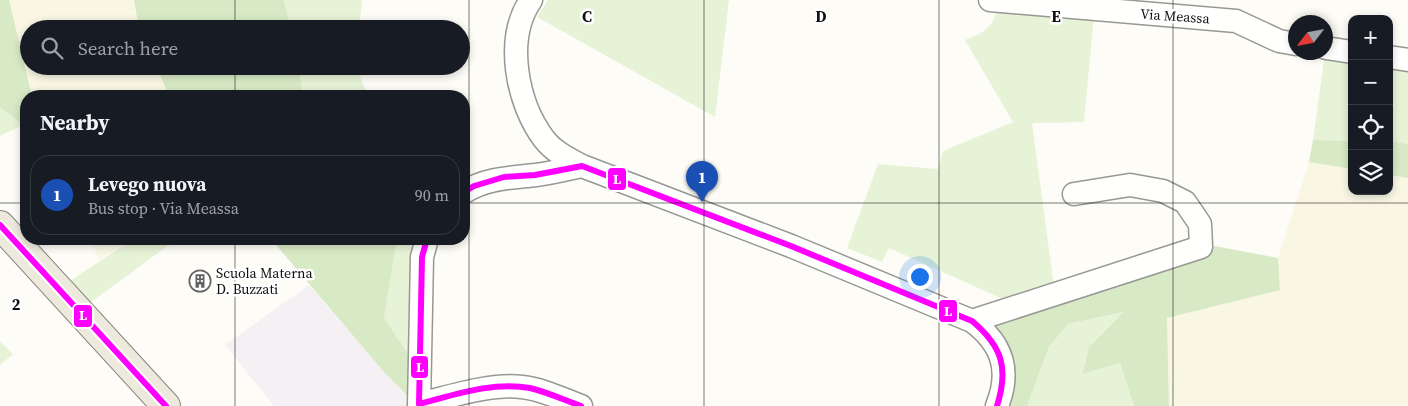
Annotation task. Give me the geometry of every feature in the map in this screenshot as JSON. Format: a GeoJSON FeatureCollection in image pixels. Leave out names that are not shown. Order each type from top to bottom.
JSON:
{"type":"FeatureCollection","features":[{"type":"Feature","properties":{"kind":"main road"},"geometry":{"type":"LineString","coordinates":[[0,225],[166,406]]}},
{"type":"Feature","properties":{"kind":"street"},"geometry":{"type":"LineString","coordinates":[[531,0],[521,20],[517,36],[518,72],[534,122],[546,141],[561,154],[582,166],[791,246],[972,320],[985,330],[993,340],[1004,366],[1004,389],[997,406]]}},
{"type":"Feature","properties":{"kind":"street","name":"Via Meassa"},"geometry":{"type":"LineString","coordinates":[[990,0],[1236,21],[1279,41],[1288,43]]}},
{"type":"Feature","properties":{"kind":"street"},"geometry":{"type":"LineString","coordinates":[[1333,49],[1348,51]]}},
{"type":"Feature","properties":{"kind":"street"},"geometry":{"type":"LineString","coordinates":[[1393,58],[1408,60]]}},
{"type":"Feature","properties":{"kind":"street"},"geometry":{"type":"LineString","coordinates":[[470,188],[504,177],[535,175],[582,166]]}},
{"type":"Feature","properties":{"kind":"street"},"geometry":{"type":"LineString","coordinates":[[972,320],[1202,247],[1200,224],[1185,202],[1163,191],[1130,185],[1074,194]]}},
{"type":"Feature","properties":{"kind":"street"},"geometry":{"type":"LineString","coordinates":[[426,245],[422,257],[419,405],[493,388],[521,386],[539,390],[581,406]]}},
{"type":"Feature","properties":{"kind":"shaded area"},"geometry":{"type":"Polygon","coordinates":[[[9,0],[134,0],[137,20],[20,20],[20,46],[9,0]]]}},
{"type":"Feature","properties":{"kind":"shaded area"},"geometry":{"type":"Polygon","coordinates":[[[27,75],[160,75],[166,90],[31,90],[27,75]]]}},
{"type":"Feature","properties":{"kind":"shaded area"},"geometry":{"type":"Polygon","coordinates":[[[1309,162],[1348,168],[1348,195],[1393,195],[1393,176],[1408,178],[1408,406],[1169,406],[1167,318],[1280,290],[1278,258],[1309,162]]]}},
{"type":"Feature","properties":{"kind":"shaded area"},"geometry":{"type":"Polygon","coordinates":[[[93,245],[123,245],[99,259],[93,245]]]}},
{"type":"Feature","properties":{"kind":"shaded area"},"geometry":{"type":"Polygon","coordinates":[[[309,285],[383,371],[416,406],[274,406],[225,345],[309,285]]]}},
{"type":"Feature","properties":{"kind":"green space"},"geometry":{"type":"Polygon","coordinates":[[[0,0],[9,0],[20,46],[20,75],[27,75],[31,90],[20,90],[20,123],[0,107],[0,0]]]}},
{"type":"Feature","properties":{"kind":"green space"},"geometry":{"type":"Polygon","coordinates":[[[134,0],[284,0],[289,20],[137,20],[134,0]]]}},
{"type":"Feature","properties":{"kind":"green space"},"geometry":{"type":"Polygon","coordinates":[[[284,0],[362,0],[360,20],[289,20],[284,0]]]}},
{"type":"Feature","properties":{"kind":"green space"},"geometry":{"type":"Polygon","coordinates":[[[548,0],[729,0],[715,117],[537,17],[548,0]]]}},
{"type":"Feature","properties":{"kind":"green space"},"geometry":{"type":"Polygon","coordinates":[[[998,6],[1094,16],[1084,122],[1032,123],[1054,287],[1005,300],[889,248],[882,262],[847,248],[878,164],[938,169],[943,151],[1013,122],[965,40],[983,32],[991,24],[998,6]]]}},
{"type":"Feature","properties":{"kind":"green space"},"geometry":{"type":"Polygon","coordinates":[[[1333,54],[1348,56],[1348,141],[1313,140],[1324,60],[1333,60],[1333,54]]]}},
{"type":"Feature","properties":{"kind":"green space"},"geometry":{"type":"Polygon","coordinates":[[[1393,62],[1408,64],[1408,144],[1393,142],[1393,62]]]}},
{"type":"Feature","properties":{"kind":"green space"},"geometry":{"type":"Polygon","coordinates":[[[160,75],[300,75],[302,90],[166,90],[160,75]]]}},
{"type":"Feature","properties":{"kind":"green space"},"geometry":{"type":"Polygon","coordinates":[[[300,75],[360,75],[366,90],[302,90],[300,75]]]}},
{"type":"Feature","properties":{"kind":"green space"},"geometry":{"type":"Polygon","coordinates":[[[0,105],[20,122],[20,126],[0,136],[0,105]]]}},
{"type":"Feature","properties":{"kind":"green space"},"geometry":{"type":"Polygon","coordinates":[[[1313,140],[1348,141],[1348,168],[1309,162],[1313,140]]]}},
{"type":"Feature","properties":{"kind":"green space"},"geometry":{"type":"Polygon","coordinates":[[[1393,142],[1408,144],[1408,178],[1393,176],[1393,142]]]}},
{"type":"Feature","properties":{"kind":"green space"},"geometry":{"type":"Polygon","coordinates":[[[124,245],[169,245],[75,314],[55,291],[124,245]]]}},
{"type":"Feature","properties":{"kind":"green space"},"geometry":{"type":"Polygon","coordinates":[[[276,245],[396,245],[384,318],[415,364],[416,405],[383,371],[276,245]]]}},
{"type":"Feature","properties":{"kind":"green space"},"geometry":{"type":"Polygon","coordinates":[[[396,245],[420,245],[415,364],[384,318],[396,245]]]}},
{"type":"Feature","properties":{"kind":"green space"},"geometry":{"type":"Polygon","coordinates":[[[1209,245],[1278,258],[1280,290],[1167,318],[1169,406],[1134,406],[1120,363],[1082,374],[1089,347],[1124,312],[1068,324],[1049,347],[1027,406],[991,406],[998,387],[983,335],[1005,300],[1209,245]]]}},
{"type":"Feature","properties":{"kind":"green space"},"geometry":{"type":"Polygon","coordinates":[[[1125,312],[1089,347],[1082,373],[1120,363],[1134,406],[1027,406],[1049,347],[1068,324],[1125,312]]]}},
{"type":"Feature","properties":{"kind":"green space"},"geometry":{"type":"Polygon","coordinates":[[[0,341],[13,354],[0,365],[0,341]]]}},
{"type":"Feature","properties":{"kind":"transit line","name":"L"},"geometry":{"type":"LineString","coordinates":[[470,188],[504,177],[535,175],[582,166],[791,246],[972,321],[990,339],[1000,359],[1002,380],[997,406]]}},
{"type":"Feature","properties":{"kind":"transit line","name":"L"},"geometry":{"type":"LineString","coordinates":[[0,225],[166,406]]}},
{"type":"Feature","properties":{"kind":"transit line","name":"L"},"geometry":{"type":"LineString","coordinates":[[425,245],[422,257],[419,404],[474,390],[516,386],[530,388],[581,406]]}},
{"type":"Feature","properties":{"kind":"place","name":"Levego nuova"},"geometry":{"type":"Point","coordinates":[702,202]}},
{"type":"Feature","properties":{"kind":"place","name":"Scuola Materna D. Buzzati"},"geometry":{"type":"Point","coordinates":[200,281]}}]}
